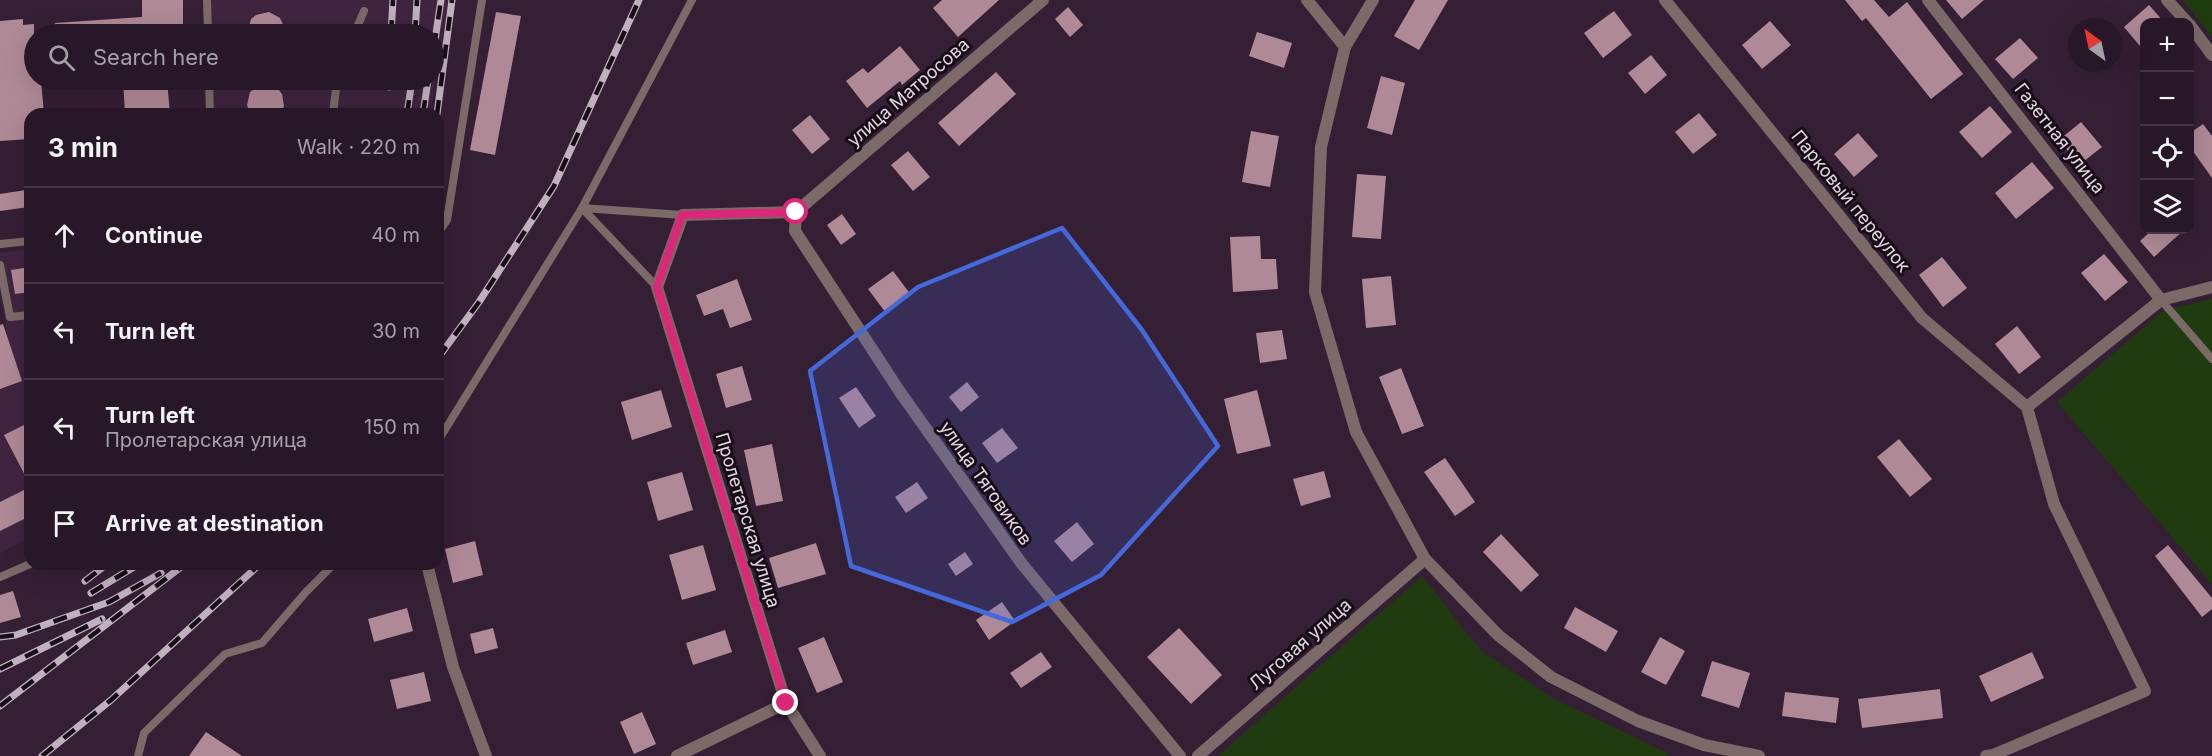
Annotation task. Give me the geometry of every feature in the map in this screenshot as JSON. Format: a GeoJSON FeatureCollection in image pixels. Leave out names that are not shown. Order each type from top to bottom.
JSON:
{"type":"FeatureCollection","features":[{"type":"Feature","properties":{"kind":"street","name":"улица Матросова"},"geometry":{"type":"LineString","coordinates":[[796,212],[1043,0]]}},
{"type":"Feature","properties":{"kind":"street"},"geometry":{"type":"LineString","coordinates":[[1307,0],[1345,47]]}},
{"type":"Feature","properties":{"kind":"street"},"geometry":{"type":"LineString","coordinates":[[1373,0],[1345,47],[1321,147],[1315,292],[1356,432],[1425,559],[1498,635],[1551,677],[1638,721],[1704,745],[1759,756]]}},
{"type":"Feature","properties":{"kind":"street","name":"Парковый переулок"},"geometry":{"type":"LineString","coordinates":[[1665,0],[1922,318],[2027,408]]}},
{"type":"Feature","properties":{"kind":"street","name":"Газетная улица"},"geometry":{"type":"LineString","coordinates":[[1928,0],[2161,300]]}},
{"type":"Feature","properties":{"kind":"street"},"geometry":{"type":"LineString","coordinates":[[2168,0],[2183,18]]}},
{"type":"Feature","properties":{"kind":"street"},"geometry":{"type":"LineString","coordinates":[[2194,32],[2212,55]]}},
{"type":"Feature","properties":{"kind":"street"},"geometry":{"type":"LineString","coordinates":[[657,287],[682,215],[796,212]]}},
{"type":"Feature","properties":{"kind":"street","name":"улица Тяговиков"},"geometry":{"type":"LineString","coordinates":[[796,212],[795,231],[900,392],[1022,564],[1180,756]]}},
{"type":"Feature","properties":{"kind":"street","name":"Пролетарская улица"},"geometry":{"type":"LineString","coordinates":[[657,287],[786,703],[820,756]]}},
{"type":"Feature","properties":{"kind":"street"},"geometry":{"type":"LineString","coordinates":[[1986,756],[2145,691],[2054,504],[2027,408],[2161,300],[2212,287]]}},
{"type":"Feature","properties":{"kind":"street","name":"Луговая улица"},"geometry":{"type":"LineString","coordinates":[[1198,756],[1425,559]]}},
{"type":"Feature","properties":{"kind":"street"},"geometry":{"type":"LineString","coordinates":[[429,570],[453,667],[486,756]]}},
{"type":"Feature","properties":{"kind":"street"},"geometry":{"type":"LineString","coordinates":[[677,756],[786,703]]}},
{"type":"Feature","properties":{"kind":"lane"},"geometry":{"type":"LineString","coordinates":[[207,0],[208,24]]}},
{"type":"Feature","properties":{"kind":"lane"},"geometry":{"type":"LineString","coordinates":[[444,224],[447,220],[482,0]]}},
{"type":"Feature","properties":{"kind":"lane"},"geometry":{"type":"LineString","coordinates":[[444,431],[582,208],[692,0]]}},
{"type":"Feature","properties":{"kind":"lane"},"geometry":{"type":"LineString","coordinates":[[358,24],[364,11]]}},
{"type":"Feature","properties":{"kind":"lane"},"geometry":{"type":"LineString","coordinates":[[209,90],[210,108]]}},
{"type":"Feature","properties":{"kind":"lane"},"geometry":{"type":"LineString","coordinates":[[334,108],[336,90]]}},
{"type":"Feature","properties":{"kind":"lane"},"geometry":{"type":"LineString","coordinates":[[582,208],[682,215]]}},
{"type":"Feature","properties":{"kind":"lane"},"geometry":{"type":"LineString","coordinates":[[582,208],[657,287]]}},
{"type":"Feature","properties":{"kind":"lane"},"geometry":{"type":"LineString","coordinates":[[0,244],[24,242]]}},
{"type":"Feature","properties":{"kind":"lane"},"geometry":{"type":"LineString","coordinates":[[0,265],[10,316],[24,315]]}},
{"type":"Feature","properties":{"kind":"lane"},"geometry":{"type":"LineString","coordinates":[[2161,300],[2212,359]]}},
{"type":"Feature","properties":{"kind":"lane"},"geometry":{"type":"LineString","coordinates":[[0,577],[24,567]]}},
{"type":"Feature","properties":{"kind":"lane"},"geometry":{"type":"LineString","coordinates":[[138,756],[144,733],[152,725],[225,654],[262,643],[328,570]]}},
{"type":"Feature","properties":{"kind":"highlighted area"},"geometry":{"type":"Polygon","coordinates":[[[1062,228],[1142,330],[1218,446],[1101,575],[1012,622],[851,566],[810,371],[918,287],[1062,228]]]}},
{"type":"Feature","properties":{"kind":"shaded area"},"geometry":{"type":"Polygon","coordinates":[[[208,0],[449,0],[444,30],[444,24],[207,24],[208,0]]]}},
{"type":"Feature","properties":{"kind":"shaded area"},"geometry":{"type":"Polygon","coordinates":[[[206,90],[434,90],[431,108],[206,108],[206,90]]]}},
{"type":"Feature","properties":{"kind":"shaded area"},"geometry":{"type":"Polygon","coordinates":[[[24,250],[24,540],[0,553],[0,341],[8,338],[0,294],[0,253],[24,250]]]}},
{"type":"Feature","properties":{"kind":"green space"},"geometry":{"type":"Polygon","coordinates":[[[2183,0],[2212,0],[2212,37],[2183,0]]]}},
{"type":"Feature","properties":{"kind":"green space"},"geometry":{"type":"Polygon","coordinates":[[[2212,299],[2212,584],[2057,402],[2164,310],[2212,299]]]}},
{"type":"Feature","properties":{"kind":"green space"},"geometry":{"type":"Polygon","coordinates":[[[1422,576],[1481,651],[1554,699],[1668,753],[1667,756],[1218,756],[1422,576]]]}},
{"type":"Feature","properties":{"kind":"building"},"geometry":{"type":"Polygon","coordinates":[[[142,0],[183,0],[183,24],[55,23],[142,17],[142,0]]]}},
{"type":"Feature","properties":{"kind":"building"},"geometry":{"type":"Polygon","coordinates":[[[942,0],[999,0],[958,37],[933,8],[942,0]]]}},
{"type":"Feature","properties":{"kind":"building"},"geometry":{"type":"Polygon","coordinates":[[[1415,0],[1448,0],[1419,50],[1394,36],[1415,0]]]}},
{"type":"Feature","properties":{"kind":"building"},"geometry":{"type":"Polygon","coordinates":[[[1845,0],[1874,0],[1889,17],[1907,2],[1963,74],[1931,99],[1866,18],[1862,21],[1845,0]]]}},
{"type":"Feature","properties":{"kind":"building"},"geometry":{"type":"Polygon","coordinates":[[[1946,0],[1984,0],[1962,19],[1946,0]]]}},
{"type":"Feature","properties":{"kind":"building"},"geometry":{"type":"Polygon","coordinates":[[[2149,5],[2160,18],[2140,18],[2140,46],[2124,27],[2149,5]]]}},
{"type":"Feature","properties":{"kind":"building"},"geometry":{"type":"Polygon","coordinates":[[[1068,7],[1083,25],[1070,37],[1055,19],[1068,7]]]}},
{"type":"Feature","properties":{"kind":"building"},"geometry":{"type":"Polygon","coordinates":[[[1614,11],[1632,35],[1603,58],[1584,33],[1614,11]]]}},
{"type":"Feature","properties":{"kind":"building"},"geometry":{"type":"Polygon","coordinates":[[[269,12],[280,18],[283,24],[250,24],[256,15],[269,12]]]}},
{"type":"Feature","properties":{"kind":"building"},"geometry":{"type":"Polygon","coordinates":[[[496,12],[521,16],[495,155],[470,150],[496,12]]]}},
{"type":"Feature","properties":{"kind":"building"},"geometry":{"type":"Polygon","coordinates":[[[23,19],[24,90],[42,90],[43,108],[24,108],[24,139],[0,141],[0,21],[23,19]]]}},
{"type":"Feature","properties":{"kind":"building"},"geometry":{"type":"Polygon","coordinates":[[[1770,21],[1791,45],[1762,69],[1742,45],[1770,21]]]}},
{"type":"Feature","properties":{"kind":"building"},"geometry":{"type":"Polygon","coordinates":[[[1257,32],[1292,43],[1284,68],[1249,56],[1257,32]]]}},
{"type":"Feature","properties":{"kind":"building"},"geometry":{"type":"Polygon","coordinates":[[[2020,38],[2038,58],[2013,79],[1995,59],[2020,38]]]}},
{"type":"Feature","properties":{"kind":"building"},"geometry":{"type":"Polygon","coordinates":[[[900,46],[920,70],[902,85],[900,81],[867,108],[846,81],[863,68],[868,73],[900,46]]]}},
{"type":"Feature","properties":{"kind":"building"},"geometry":{"type":"Polygon","coordinates":[[[1651,55],[1667,75],[1645,94],[1628,73],[1651,55]]]}},
{"type":"Feature","properties":{"kind":"building"},"geometry":{"type":"Polygon","coordinates":[[[996,72],[1016,94],[959,146],[938,123],[996,72]]]}},
{"type":"Feature","properties":{"kind":"building"},"geometry":{"type":"Polygon","coordinates":[[[1381,76],[1405,83],[1392,135],[1367,128],[1381,76]]]}},
{"type":"Feature","properties":{"kind":"building"},"geometry":{"type":"Polygon","coordinates":[[[124,90],[168,90],[169,108],[125,108],[124,90]]]}},
{"type":"Feature","properties":{"kind":"building"},"geometry":{"type":"Polygon","coordinates":[[[279,90],[282,94],[283,108],[248,108],[250,92],[279,90]]]}},
{"type":"Feature","properties":{"kind":"building"},"geometry":{"type":"Polygon","coordinates":[[[1990,106],[2012,132],[1982,158],[1959,132],[1990,106]]]}},
{"type":"Feature","properties":{"kind":"building"},"geometry":{"type":"Polygon","coordinates":[[[1699,113],[1717,135],[1693,154],[1675,132],[1699,113]]]}},
{"type":"Feature","properties":{"kind":"building"},"geometry":{"type":"Polygon","coordinates":[[[810,115],[830,139],[812,154],[792,130],[810,115]]]}},
{"type":"Feature","properties":{"kind":"building"},"geometry":{"type":"Polygon","coordinates":[[[2081,122],[2102,147],[2079,165],[2059,140],[2081,122]]]}},
{"type":"Feature","properties":{"kind":"building"},"geometry":{"type":"Polygon","coordinates":[[[2203,124],[2212,136],[2212,178],[2194,153],[2194,130],[2203,124]]]}},
{"type":"Feature","properties":{"kind":"building"},"geometry":{"type":"Polygon","coordinates":[[[1251,131],[1279,136],[1270,187],[1242,182],[1251,131]]]}},
{"type":"Feature","properties":{"kind":"building"},"geometry":{"type":"Polygon","coordinates":[[[1858,133],[1878,156],[1854,177],[1834,154],[1858,133]]]}},
{"type":"Feature","properties":{"kind":"building"},"geometry":{"type":"Polygon","coordinates":[[[908,151],[930,177],[913,191],[891,165],[908,151]]]}},
{"type":"Feature","properties":{"kind":"building"},"geometry":{"type":"Polygon","coordinates":[[[2032,162],[2054,188],[2016,219],[1995,193],[2032,162]]]}},
{"type":"Feature","properties":{"kind":"building"},"geometry":{"type":"Polygon","coordinates":[[[1357,174],[1386,176],[1381,239],[1352,237],[1357,174]]]}},
{"type":"Feature","properties":{"kind":"building"},"geometry":{"type":"Polygon","coordinates":[[[24,190],[24,208],[0,211],[0,194],[24,190]]]}},
{"type":"Feature","properties":{"kind":"building"},"geometry":{"type":"Polygon","coordinates":[[[842,214],[856,234],[841,245],[827,225],[842,214]]]}},
{"type":"Feature","properties":{"kind":"building"},"geometry":{"type":"Polygon","coordinates":[[[2148,234],[2180,234],[2154,257],[2140,241],[2148,234]]]}},
{"type":"Feature","properties":{"kind":"building"},"geometry":{"type":"Polygon","coordinates":[[[1260,236],[1261,259],[1276,259],[1278,289],[1233,292],[1230,237],[1260,236]]]}},
{"type":"Feature","properties":{"kind":"building"},"geometry":{"type":"Polygon","coordinates":[[[2104,254],[2128,282],[2105,301],[2081,273],[2104,254]]]}},
{"type":"Feature","properties":{"kind":"building"},"geometry":{"type":"Polygon","coordinates":[[[1942,257],[1967,288],[1943,307],[1919,275],[1942,257]]]}},
{"type":"Feature","properties":{"kind":"building"},"geometry":{"type":"Polygon","coordinates":[[[24,268],[24,293],[15,294],[11,270],[24,268]]]}},
{"type":"Feature","properties":{"kind":"building"},"geometry":{"type":"Polygon","coordinates":[[[893,271],[911,295],[886,313],[868,289],[893,271]]]}},
{"type":"Feature","properties":{"kind":"building"},"geometry":{"type":"Polygon","coordinates":[[[1391,276],[1396,325],[1366,328],[1362,279],[1391,276]]]}},
{"type":"Feature","properties":{"kind":"building"},"geometry":{"type":"Polygon","coordinates":[[[737,279],[752,320],[730,328],[723,309],[704,316],[696,295],[737,279]]]}},
{"type":"Feature","properties":{"kind":"building"},"geometry":{"type":"Polygon","coordinates":[[[3,324],[22,381],[0,389],[0,325],[3,324]]]}},
{"type":"Feature","properties":{"kind":"building"},"geometry":{"type":"Polygon","coordinates":[[[2017,326],[2041,357],[2019,374],[1995,344],[2017,326]]]}},
{"type":"Feature","properties":{"kind":"building"},"geometry":{"type":"Polygon","coordinates":[[[1282,330],[1287,359],[1260,363],[1256,333],[1282,330]]]}},
{"type":"Feature","properties":{"kind":"building"},"geometry":{"type":"Polygon","coordinates":[[[742,366],[752,400],[726,408],[716,374],[742,366]]]}},
{"type":"Feature","properties":{"kind":"building"},"geometry":{"type":"Polygon","coordinates":[[[1401,368],[1424,426],[1402,434],[1379,377],[1401,368]]]}},
{"type":"Feature","properties":{"kind":"building"},"geometry":{"type":"Polygon","coordinates":[[[967,382],[979,397],[961,412],[949,397],[967,382]]]}},
{"type":"Feature","properties":{"kind":"building"},"geometry":{"type":"Polygon","coordinates":[[[856,387],[876,416],[859,428],[839,398],[856,387]]]}},
{"type":"Feature","properties":{"kind":"building"},"geometry":{"type":"Polygon","coordinates":[[[661,390],[672,427],[632,440],[621,402],[661,390]]]}},
{"type":"Feature","properties":{"kind":"building"},"geometry":{"type":"Polygon","coordinates":[[[1257,390],[1271,446],[1237,454],[1224,399],[1257,390]]]}},
{"type":"Feature","properties":{"kind":"building"},"geometry":{"type":"Polygon","coordinates":[[[24,425],[24,473],[4,435],[24,425]]]}},
{"type":"Feature","properties":{"kind":"building"},"geometry":{"type":"Polygon","coordinates":[[[1002,428],[1018,448],[997,463],[982,443],[1002,428]]]}},
{"type":"Feature","properties":{"kind":"building"},"geometry":{"type":"Polygon","coordinates":[[[1899,439],[1932,479],[1910,497],[1877,457],[1899,439]]]}},
{"type":"Feature","properties":{"kind":"building"},"geometry":{"type":"Polygon","coordinates":[[[772,444],[783,501],[756,506],[744,450],[772,444]]]}},
{"type":"Feature","properties":{"kind":"building"},"geometry":{"type":"Polygon","coordinates":[[[1445,458],[1475,502],[1455,516],[1424,472],[1445,458]]]}},
{"type":"Feature","properties":{"kind":"building"},"geometry":{"type":"Polygon","coordinates":[[[1324,471],[1331,497],[1301,506],[1293,479],[1324,471]]]}},
{"type":"Feature","properties":{"kind":"building"},"geometry":{"type":"Polygon","coordinates":[[[682,472],[693,510],[658,521],[647,482],[682,472]]]}},
{"type":"Feature","properties":{"kind":"building"},"geometry":{"type":"Polygon","coordinates":[[[917,482],[928,498],[906,513],[895,497],[917,482]]]}},
{"type":"Feature","properties":{"kind":"building"},"geometry":{"type":"Polygon","coordinates":[[[24,490],[24,519],[0,531],[0,502],[24,490]]]}},
{"type":"Feature","properties":{"kind":"building"},"geometry":{"type":"Polygon","coordinates":[[[1077,522],[1094,544],[1072,562],[1054,541],[1077,522]]]}},
{"type":"Feature","properties":{"kind":"building"},"geometry":{"type":"Polygon","coordinates":[[[1501,534],[1539,575],[1521,592],[1483,552],[1501,534]]]}},
{"type":"Feature","properties":{"kind":"building"},"geometry":{"type":"Polygon","coordinates":[[[475,541],[483,575],[453,583],[445,549],[475,541]]]}},
{"type":"Feature","properties":{"kind":"building"},"geometry":{"type":"Polygon","coordinates":[[[816,543],[826,574],[778,588],[769,558],[816,543]]]}},
{"type":"Feature","properties":{"kind":"building"},"geometry":{"type":"Polygon","coordinates":[[[703,545],[716,590],[682,600],[669,555],[703,545]]]}},
{"type":"Feature","properties":{"kind":"building"},"geometry":{"type":"Polygon","coordinates":[[[2168,545],[2212,598],[2212,609],[2202,617],[2155,556],[2168,545]]]}},
{"type":"Feature","properties":{"kind":"building"},"geometry":{"type":"Polygon","coordinates":[[[965,552],[973,564],[956,576],[948,564],[965,552]]]}},
{"type":"Feature","properties":{"kind":"building"},"geometry":{"type":"Polygon","coordinates":[[[13,591],[21,617],[0,623],[0,595],[13,591]]]}},
{"type":"Feature","properties":{"kind":"building"},"geometry":{"type":"Polygon","coordinates":[[[1002,602],[1015,621],[989,640],[976,620],[1002,602]]]}},
{"type":"Feature","properties":{"kind":"building"},"geometry":{"type":"Polygon","coordinates":[[[1575,607],[1618,631],[1606,652],[1564,628],[1575,607]]]}},
{"type":"Feature","properties":{"kind":"building"},"geometry":{"type":"Polygon","coordinates":[[[407,608],[413,631],[374,642],[368,619],[407,608]]]}},
{"type":"Feature","properties":{"kind":"building"},"geometry":{"type":"Polygon","coordinates":[[[493,628],[498,648],[475,654],[470,634],[493,628]]]}},
{"type":"Feature","properties":{"kind":"building"},"geometry":{"type":"Polygon","coordinates":[[[1179,628],[1222,675],[1191,704],[1147,657],[1179,628]]]}},
{"type":"Feature","properties":{"kind":"building"},"geometry":{"type":"Polygon","coordinates":[[[725,630],[732,652],[693,665],[686,643],[725,630]]]}},
{"type":"Feature","properties":{"kind":"building"},"geometry":{"type":"Polygon","coordinates":[[[824,637],[843,682],[817,693],[798,648],[824,637]]]}},
{"type":"Feature","properties":{"kind":"building"},"geometry":{"type":"Polygon","coordinates":[[[1660,637],[1685,651],[1666,685],[1641,672],[1660,637]]]}},
{"type":"Feature","properties":{"kind":"building"},"geometry":{"type":"Polygon","coordinates":[[[1041,652],[1052,667],[1021,688],[1010,673],[1041,652]]]}},
{"type":"Feature","properties":{"kind":"building"},"geometry":{"type":"Polygon","coordinates":[[[2032,652],[2044,678],[1991,702],[1979,676],[2032,652]]]}},
{"type":"Feature","properties":{"kind":"building"},"geometry":{"type":"Polygon","coordinates":[[[1712,661],[1750,673],[1739,708],[1701,696],[1712,661]]]}},
{"type":"Feature","properties":{"kind":"building"},"geometry":{"type":"Polygon","coordinates":[[[424,672],[431,701],[397,709],[390,680],[424,672]]]}},
{"type":"Feature","properties":{"kind":"building"},"geometry":{"type":"Polygon","coordinates":[[[1940,689],[1943,718],[1862,728],[1858,699],[1940,689]]]}},
{"type":"Feature","properties":{"kind":"building"},"geometry":{"type":"Polygon","coordinates":[[[1785,692],[1839,698],[1836,723],[1782,716],[1785,692]]]}},
{"type":"Feature","properties":{"kind":"building"},"geometry":{"type":"Polygon","coordinates":[[[642,712],[656,744],[634,754],[620,722],[642,712]]]}},
{"type":"Feature","properties":{"kind":"building"},"geometry":{"type":"Polygon","coordinates":[[[206,732],[242,756],[189,756],[206,732]]]}},
{"type":"Feature","properties":{"kind":"railway"},"geometry":{"type":"LineString","coordinates":[[392,24],[393,0]]}},
{"type":"Feature","properties":{"kind":"railway"},"geometry":{"type":"LineString","coordinates":[[416,24],[417,0]]}},
{"type":"Feature","properties":{"kind":"railway"},"geometry":{"type":"LineString","coordinates":[[437,24],[441,0]]}},
{"type":"Feature","properties":{"kind":"railway"},"geometry":{"type":"LineString","coordinates":[[444,61],[452,0]]}},
{"type":"Feature","properties":{"kind":"railway"},"geometry":{"type":"LineString","coordinates":[[444,350],[479,302],[554,186],[639,0]]}},
{"type":"Feature","properties":{"kind":"railway"},"geometry":{"type":"LineString","coordinates":[[408,108],[411,90]]}},
{"type":"Feature","properties":{"kind":"railway"},"geometry":{"type":"LineString","coordinates":[[424,108],[427,90]]}},
{"type":"Feature","properties":{"kind":"railway"},"geometry":{"type":"LineString","coordinates":[[438,108],[440,90]]}},
{"type":"Feature","properties":{"kind":"railway"},"geometry":{"type":"LineString","coordinates":[[85,581],[99,570]]}},
{"type":"Feature","properties":{"kind":"railway"},"geometry":{"type":"LineString","coordinates":[[91,593],[129,570]]}},
{"type":"Feature","properties":{"kind":"railway"},"geometry":{"type":"LineString","coordinates":[[0,706],[177,570]]}},
{"type":"Feature","properties":{"kind":"railway"},"geometry":{"type":"LineString","coordinates":[[42,756],[111,700],[253,570]]}},
{"type":"Feature","properties":{"kind":"railway"},"geometry":{"type":"LineString","coordinates":[[0,637],[16,635],[109,602],[161,573]]}},
{"type":"Feature","properties":{"kind":"railway"},"geometry":{"type":"LineString","coordinates":[[0,669],[102,619]]}},
{"type":"Feature","properties":{"kind":"route"},"geometry":{"type":"LineString","coordinates":[[786,703],[657,287],[682,215],[796,212]]}}]}
